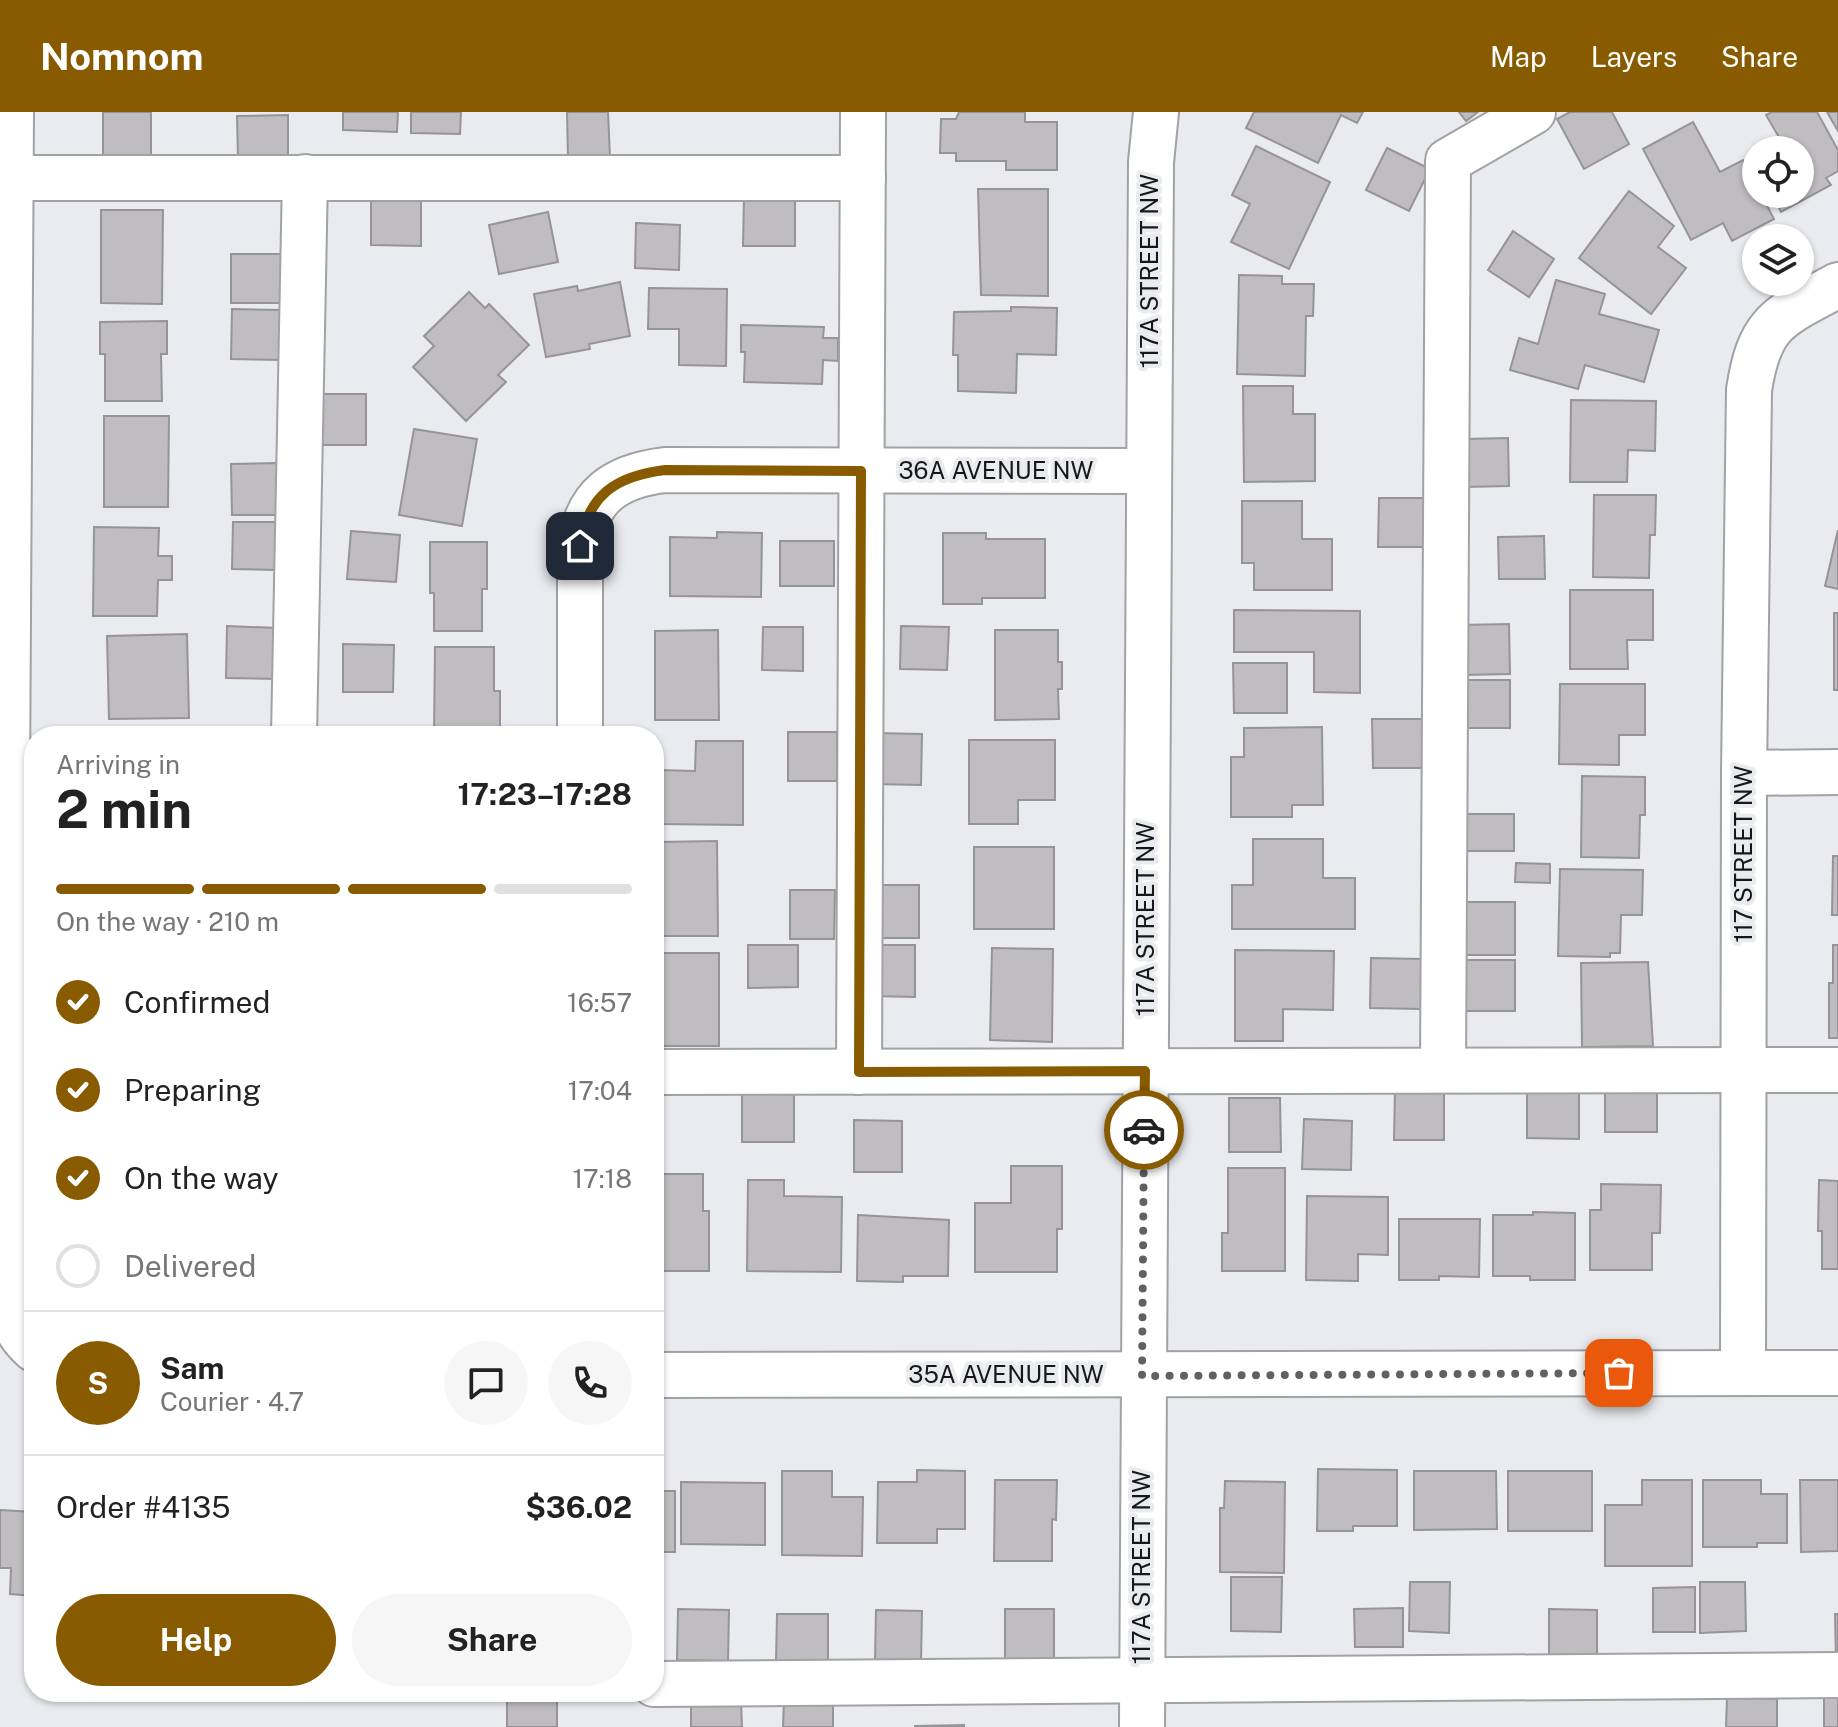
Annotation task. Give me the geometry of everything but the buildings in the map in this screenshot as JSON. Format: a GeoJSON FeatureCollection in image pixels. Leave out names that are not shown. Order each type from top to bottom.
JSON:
{"type":"FeatureCollection","features":[{"type":"Feature","properties":{"kind":"street"},"geometry":{"type":"LineString","coordinates":[[11,112],[6,178],[13,1073],[4,1282],[6,1302],[18,1333],[24,1339]]}},
{"type":"Feature","properties":{"kind":"street"},"geometry":{"type":"LineString","coordinates":[[859,1072],[863,112]]}},
{"type":"Feature","properties":{"kind":"street","name":"117A STREET NW"},"geometry":{"type":"LineString","coordinates":[[1142,1727],[1151,162],[1156,112]]}},
{"type":"Feature","properties":{"kind":"street"},"geometry":{"type":"LineString","coordinates":[[1443,1070],[1448,161],[1533,112]]}},
{"type":"Feature","properties":{"kind":"street"},"geometry":{"type":"LineString","coordinates":[[294,726],[305,177]]}},
{"type":"Feature","properties":{"kind":"street"},"geometry":{"type":"LineString","coordinates":[[6,178],[863,178]]}},
{"type":"Feature","properties":{"kind":"street","name":"117 STREET NW"},"geometry":{"type":"LineString","coordinates":[[1743,1373],[1744,773],[1749,390],[1753,363],[1762,337],[1779,319],[1838,285]]}},
{"type":"Feature","properties":{"kind":"street","name":"36A AVENUE NW"},"geometry":{"type":"LineString","coordinates":[[580,726],[580,546],[583,526],[607,489],[623,479],[665,470],[1149,471]]}},
{"type":"Feature","properties":{"kind":"street"},"geometry":{"type":"LineString","coordinates":[[1744,773],[1838,772]]}},
{"type":"Feature","properties":{"kind":"street"},"geometry":{"type":"LineString","coordinates":[[664,1072],[1838,1070]]}},
{"type":"Feature","properties":{"kind":"street","name":"35A AVENUE NW"},"geometry":{"type":"LineString","coordinates":[[664,1375],[1838,1373]]}},
{"type":"Feature","properties":{"kind":"street"},"geometry":{"type":"LineString","coordinates":[[664,1684],[1838,1675]]}},
{"type":"Feature","properties":{"kind":"way so far"},"geometry":{"type":"LineString","coordinates":[[1144,1130],[1142,1376],[1619,1373]]}},
{"type":"Feature","properties":{"kind":"route"},"geometry":{"type":"LineString","coordinates":[[580,546],[583,526],[607,489],[623,479],[642,473],[665,470],[861,471],[859,1072],[1145,1071],[1144,1130]]}}]}
